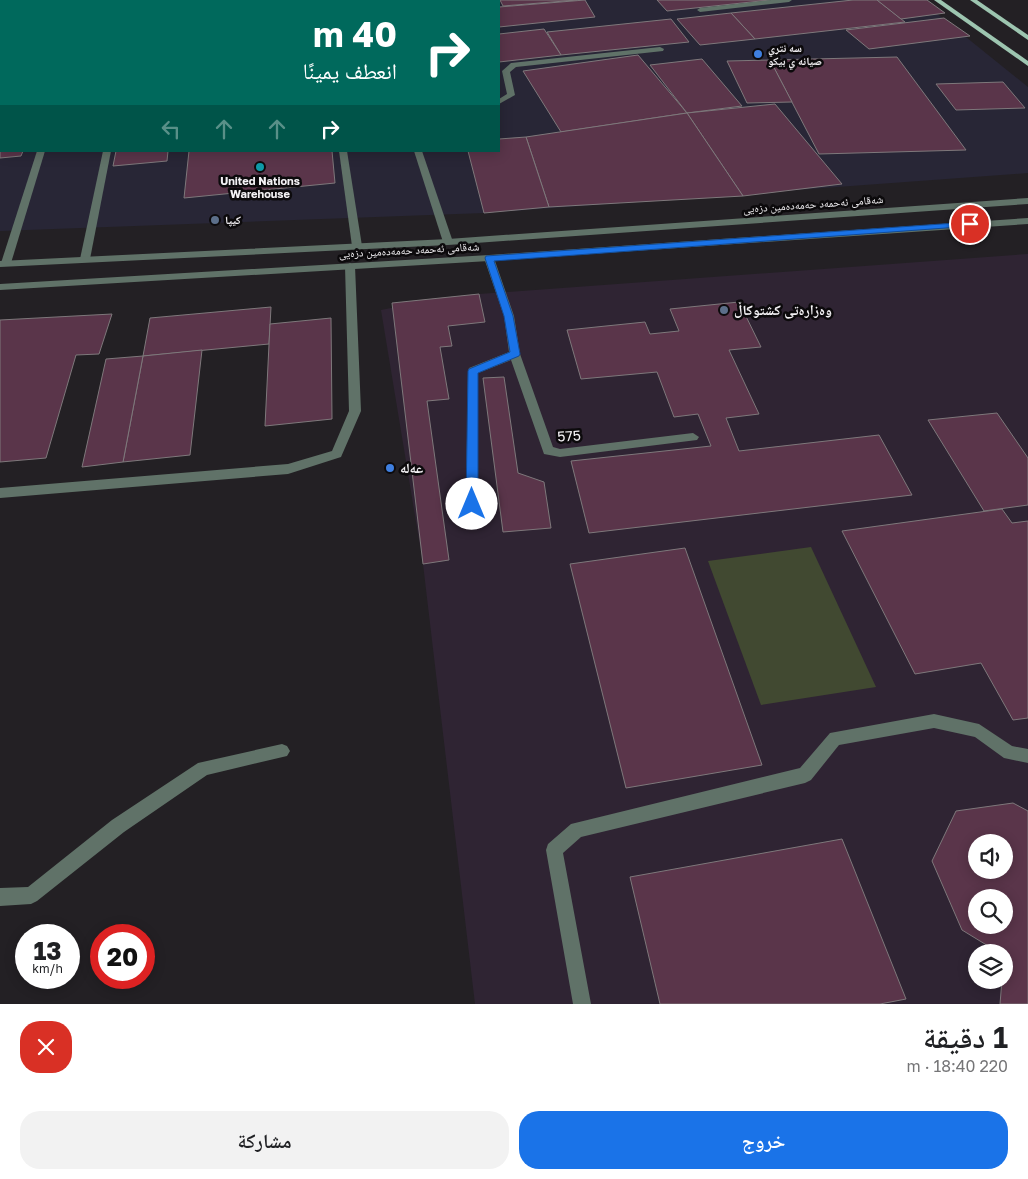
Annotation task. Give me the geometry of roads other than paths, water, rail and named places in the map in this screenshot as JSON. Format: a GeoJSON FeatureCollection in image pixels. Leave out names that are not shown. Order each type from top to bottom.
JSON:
{"type":"FeatureCollection","features":[{"type":"Feature","properties":{"kind":"main road"},"geometry":{"type":"LineString","coordinates":[[937,0],[1028,64]]}},
{"type":"Feature","properties":{"kind":"main road"},"geometry":{"type":"LineString","coordinates":[[973,0],[1028,38]]}},
{"type":"Feature","properties":{"kind":"street"},"geometry":{"type":"LineString","coordinates":[[700,10],[789,0]]}},
{"type":"Feature","properties":{"kind":"street"},"geometry":{"type":"LineString","coordinates":[[500,101],[511,94],[506,71],[514,65],[660,48]]}},
{"type":"Feature","properties":{"kind":"street"},"geometry":{"type":"LineString","coordinates":[[3,264],[41,152]]}},
{"type":"Feature","properties":{"kind":"street"},"geometry":{"type":"LineString","coordinates":[[85,260],[107,152]]}},
{"type":"Feature","properties":{"kind":"street"},"geometry":{"type":"LineString","coordinates":[[343,152],[357,246]]}},
{"type":"Feature","properties":{"kind":"street"},"geometry":{"type":"LineString","coordinates":[[418,152],[448,242]]}},
{"type":"Feature","properties":{"kind":"street","name":"شەقامی ئەحمەد حەمەدەمین دزەیی"},"geometry":{"type":"LineString","coordinates":[[3,264],[448,242],[1028,201]]}},
{"type":"Feature","properties":{"kind":"street","name":"شەقامی ئەحمەد حەمەدەمین دزەیی"},"geometry":{"type":"LineString","coordinates":[[0,287],[489,258],[1028,220]]}},
{"type":"Feature","properties":{"kind":"street"},"geometry":{"type":"LineString","coordinates":[[472,504],[473,371],[515,354],[508,316],[489,258]]}},
{"type":"Feature","properties":{"kind":"street"},"geometry":{"type":"LineString","coordinates":[[0,493],[288,469],[337,454],[355,412],[350,266]]}},
{"type":"Feature","properties":{"kind":"street","name":"575"},"geometry":{"type":"LineString","coordinates":[[515,354],[548,451],[560,453],[693,437]]}},
{"type":"Feature","properties":{"kind":"street"},"geometry":{"type":"LineString","coordinates":[[582,1004],[554,850],[577,830],[805,775],[835,738],[934,721],[979,731],[1009,753],[1028,756]]}},
{"type":"Feature","properties":{"kind":"street"},"geometry":{"type":"LineString","coordinates":[[0,897],[31,895],[118,826],[204,768],[282,751]]}},
{"type":"Feature","properties":{"kind":"place","name":"سه نتري صيانه ي بيكو"},"geometry":{"type":"Point","coordinates":[758,54]}},
{"type":"Feature","properties":{"kind":"place","name":"United Nations Warehouse"},"geometry":{"type":"Point","coordinates":[260,167]}},
{"type":"Feature","properties":{"kind":"place","name":"كيپا"},"geometry":{"type":"Point","coordinates":[215,220]}},
{"type":"Feature","properties":{"kind":"place","name":"وەزارەتی کشتوکاڵ"},"geometry":{"type":"Point","coordinates":[724,310]}},
{"type":"Feature","properties":{"kind":"place","name":"عەلە"},"geometry":{"type":"Point","coordinates":[390,468]}}]}
